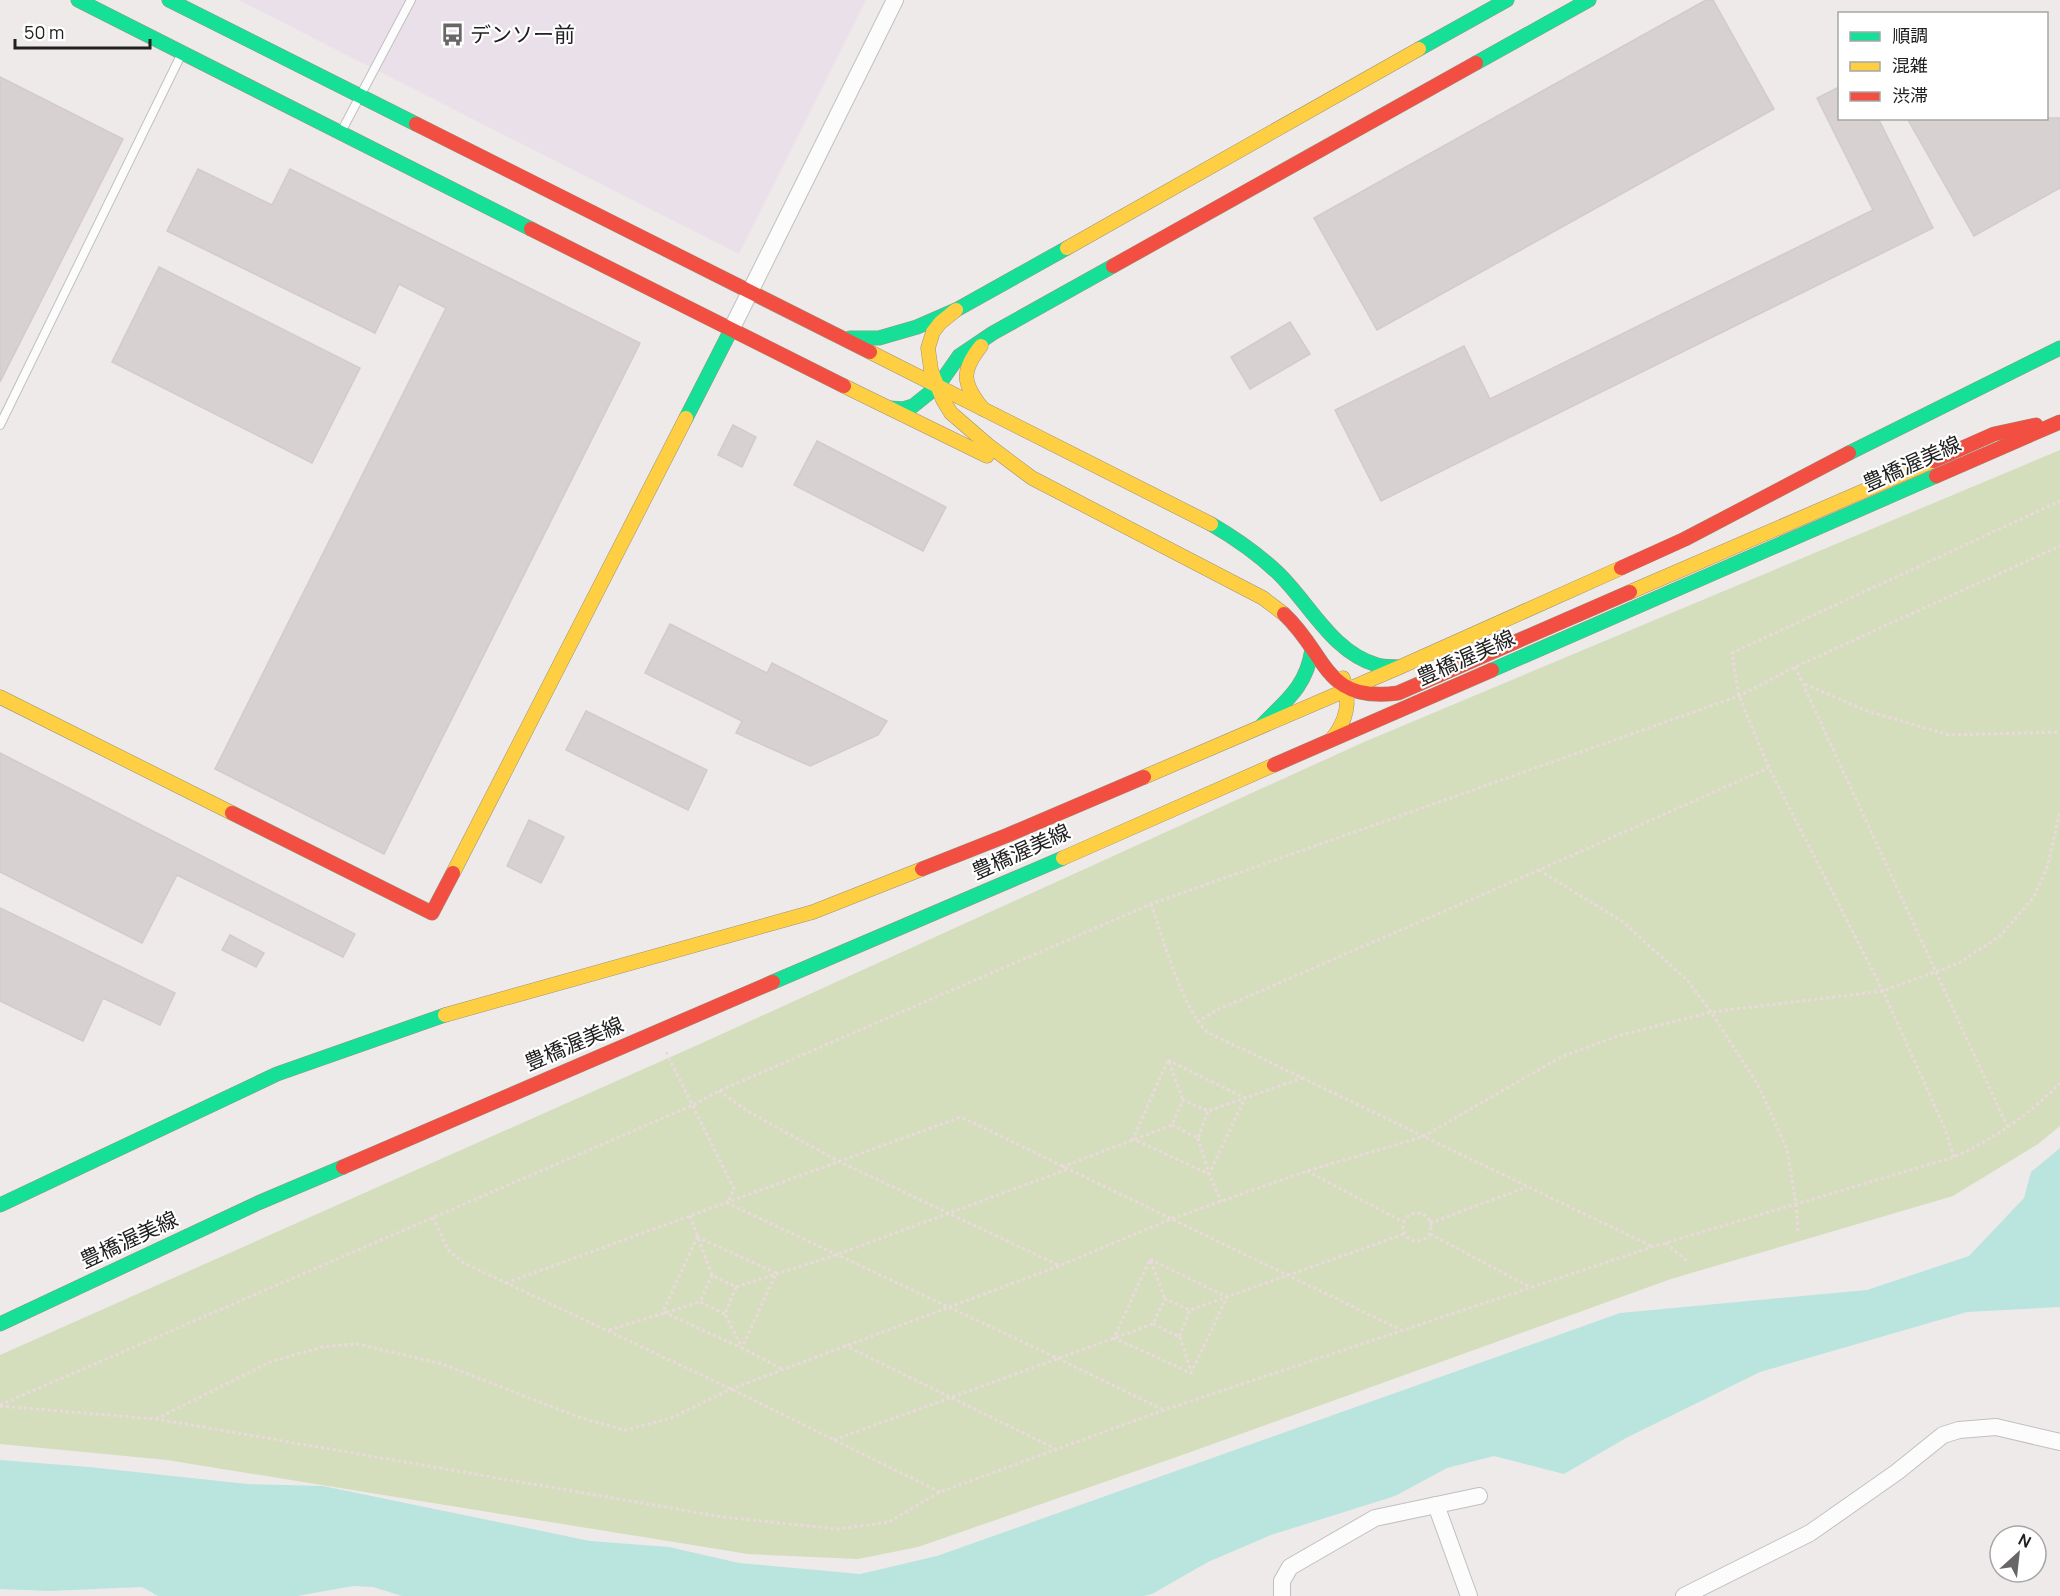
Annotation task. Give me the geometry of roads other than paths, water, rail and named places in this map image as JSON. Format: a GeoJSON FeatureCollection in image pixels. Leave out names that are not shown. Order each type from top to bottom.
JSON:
{"type":"FeatureCollection","features":[{"type":"Feature","properties":{"kind":"street"},"geometry":{"type":"LineString","coordinates":[[78,0],[731,330],[1032,478],[1263,598],[1291,621],[1329,672],[1347,689],[1378,698],[1398,693],[1994,434],[2060,421]]}},
{"type":"Feature","properties":{"kind":"street"},"geometry":{"type":"LineString","coordinates":[[169,0],[1208,522],[1234,537],[1276,572],[1295,590],[1340,645],[1352,654],[1381,667],[1400,667]]}},
{"type":"Feature","properties":{"kind":"street"},"geometry":{"type":"LineString","coordinates":[[0,697],[432,913],[731,330],[895,0]]}},
{"type":"Feature","properties":{"kind":"street"},"geometry":{"type":"LineString","coordinates":[[839,336],[867,340],[887,339],[956,310],[1507,0]]}},
{"type":"Feature","properties":{"kind":"street"},"geometry":{"type":"LineString","coordinates":[[890,408],[903,409],[913,406],[938,386],[959,356],[993,333],[1590,0]]}},
{"type":"Feature","properties":{"kind":"street"},"geometry":{"type":"LineString","coordinates":[[956,310],[933,332],[928,348],[931,370],[942,400],[951,413],[988,445],[1032,478]]}},
{"type":"Feature","properties":{"kind":"street"},"geometry":{"type":"LineString","coordinates":[[983,409],[969,391],[965,376],[974,353],[993,333]]}},
{"type":"Feature","properties":{"kind":"street","name":"豊橋渥美線"},"geometry":{"type":"LineString","coordinates":[[0,1205],[277,1074],[449,1013],[813,912],[1008,836],[1400,667],[1684,539],[1910,421],[2060,348]]}},
{"type":"Feature","properties":{"kind":"street","name":"豊橋渥美線"},"geometry":{"type":"LineString","coordinates":[[0,1324],[258,1203],[976,895],[2060,421]]}},
{"type":"Feature","properties":{"kind":"street"},"geometry":{"type":"LineString","coordinates":[[1308,608],[1331,650],[1347,689],[1346,719],[1331,740]]}},
{"type":"Feature","properties":{"kind":"street"},"geometry":{"type":"LineString","coordinates":[[1258,729],[1303,684],[1310,668],[1312,649]]}},
{"type":"Feature","properties":{"kind":"street"},"geometry":{"type":"LineString","coordinates":[[1684,1596],[1810,1533],[1897,1472],[1943,1435],[1959,1430],[1996,1427],[2060,1442]]}},
{"type":"Feature","properties":{"kind":"street"},"geometry":{"type":"LineString","coordinates":[[1282,1596],[1282,1581],[1290,1567],[1375,1518],[1479,1496]]}},
{"type":"Feature","properties":{"kind":"street"},"geometry":{"type":"LineString","coordinates":[[1436,1505],[1469,1596]]}},
{"type":"Feature","properties":{"kind":"lane"},"geometry":{"type":"LineString","coordinates":[[341,133],[411,0]]}},
{"type":"Feature","properties":{"kind":"lane"},"geometry":{"type":"LineString","coordinates":[[0,425],[182,53]]}},
{"type":"Feature","properties":{"kind":"water"},"geometry":{"type":"Polygon","coordinates":[[[2060,1148],[2060,1307],[1967,1312],[1760,1372],[1626,1438],[1564,1474],[1494,1456],[1447,1468],[1395,1496],[1271,1535],[1208,1562],[1152,1594],[1144,1596],[402,1596],[373,1587],[353,1586],[297,1596],[158,1596],[142,1587],[49,1591],[0,1589],[0,1460],[247,1484],[323,1486],[590,1541],[669,1547],[739,1563],[860,1574],[937,1556],[1620,1313],[1867,1290],[1969,1256],[2024,1198],[2031,1172],[2060,1148]]]}},
{"type":"Feature","properties":{"kind":"place","name":"デンソー前"},"geometry":{"type":"Point","coordinates":[452,35]}}]}
